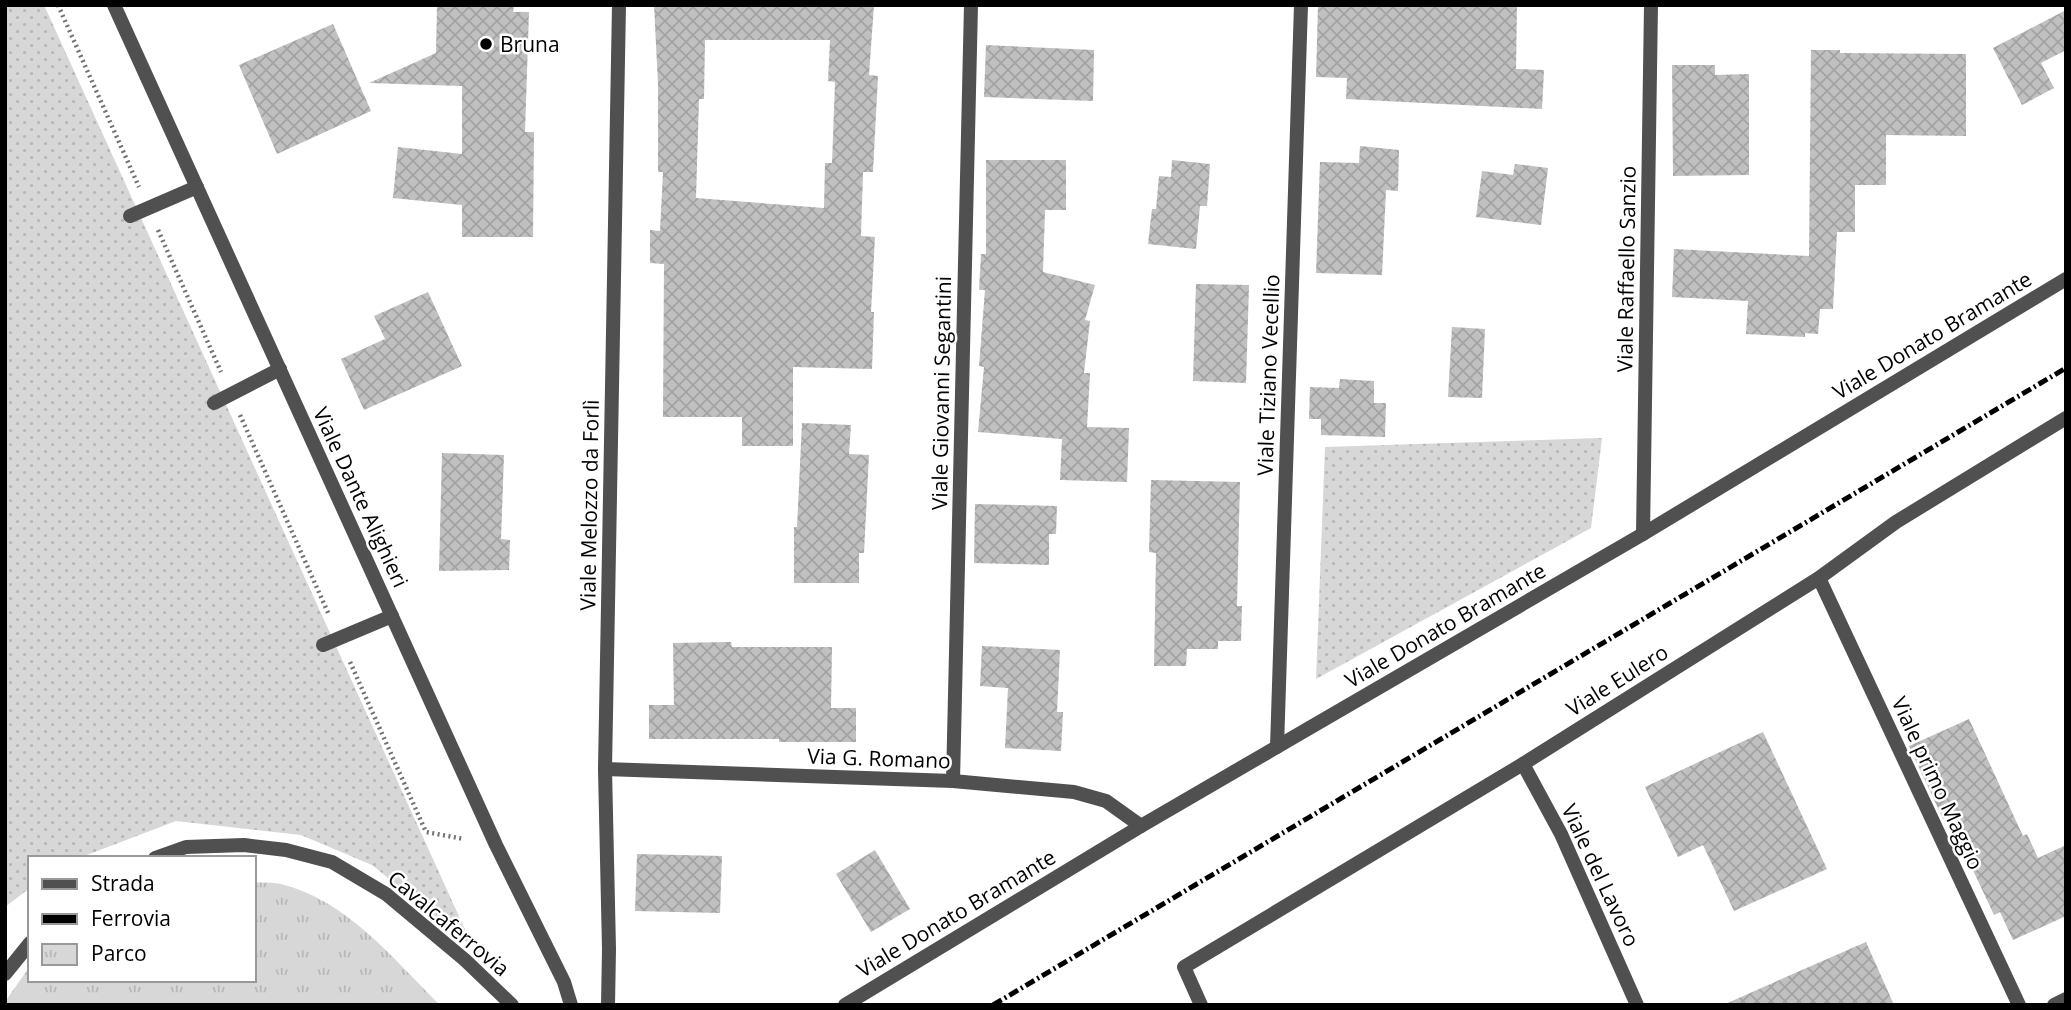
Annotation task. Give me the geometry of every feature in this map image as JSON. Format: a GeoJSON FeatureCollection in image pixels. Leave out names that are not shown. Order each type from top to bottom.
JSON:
{"type":"FeatureCollection","features":[{"type":"Feature","properties":{"kind":"street","name":"Viale Dante Alighieri"},"geometry":{"type":"LineString","coordinates":[[114,5],[496,845],[564,982],[571,1005]]}},
{"type":"Feature","properties":{"kind":"street","name":"Viale Melozzo da Forlì"},"geometry":{"type":"LineString","coordinates":[[608,1005],[605,769],[619,5]]}},
{"type":"Feature","properties":{"kind":"street","name":"Viale Giovanni Segantini"},"geometry":{"type":"LineString","coordinates":[[953,781],[971,5]]}},
{"type":"Feature","properties":{"kind":"street","name":"Viale Tiziano Vecellio"},"geometry":{"type":"LineString","coordinates":[[1277,747],[1301,5]]}},
{"type":"Feature","properties":{"kind":"street","name":"Viale Raffaello Sanzio"},"geometry":{"type":"LineString","coordinates":[[1643,534],[1651,5]]}},
{"type":"Feature","properties":{"kind":"street"},"geometry":{"type":"LineString","coordinates":[[130,216],[197,187]]}},
{"type":"Feature","properties":{"kind":"street","name":"Viale Donato Bramante"},"geometry":{"type":"LineString","coordinates":[[845,1005],[1140,826],[1643,534],[2066,279]]}},
{"type":"Feature","properties":{"kind":"street"},"geometry":{"type":"LineString","coordinates":[[214,403],[279,369]]}},
{"type":"Feature","properties":{"kind":"street","name":"Viale Eulero"},"geometry":{"type":"LineString","coordinates":[[1201,1005],[1184,967],[1523,764],[1819,578],[1896,522],[2066,418]]}},
{"type":"Feature","properties":{"kind":"street","name":"Viale primo Maggio"},"geometry":{"type":"LineString","coordinates":[[1819,578],[2019,1005]]}},
{"type":"Feature","properties":{"kind":"street"},"geometry":{"type":"LineString","coordinates":[[323,645],[392,616]]}},
{"type":"Feature","properties":{"kind":"street","name":"Viale del Lavoro"},"geometry":{"type":"LineString","coordinates":[[1523,764],[1560,834],[1637,1005]]}},
{"type":"Feature","properties":{"kind":"street","name":"Via G. Romano"},"geometry":{"type":"LineString","coordinates":[[605,769],[953,781],[1074,792],[1106,801],[1140,826]]}},
{"type":"Feature","properties":{"kind":"street","name":"Cavalcaferrovia"},"geometry":{"type":"LineString","coordinates":[[161,856],[186,847],[244,845],[286,850],[332,862],[386,894],[466,960],[512,1005]]}},
{"type":"Feature","properties":{"kind":"street"},"geometry":{"type":"LineString","coordinates":[[5,974],[28,945]]}},
{"type":"Feature","properties":{"kind":"street"},"geometry":{"type":"LineString","coordinates":[[2054,1005],[2066,999]]}},
{"type":"Feature","properties":{"kind":"path"},"geometry":{"type":"LineString","coordinates":[[58,5],[426,832],[496,845]]}},
{"type":"Feature","properties":{"kind":"green space"},"geometry":{"type":"Polygon","coordinates":[[[5,5],[44,5],[473,947],[372,865],[301,835],[176,821],[84,856],[28,856],[28,890],[5,907],[5,5]]]}},
{"type":"Feature","properties":{"kind":"green space"},"geometry":{"type":"Polygon","coordinates":[[[1602,438],[1591,528],[1316,679],[1325,447],[1602,438]]]}},
{"type":"Feature","properties":{"kind":"green space"},"geometry":{"type":"Polygon","coordinates":[[[256,882],[281,884],[305,892],[348,917],[368,933],[440,1005],[5,1005],[28,969],[28,982],[256,982],[256,882]]]}},
{"type":"Feature","properties":{"kind":"building"},"geometry":{"type":"Polygon","coordinates":[[[437,5],[514,5],[513,12],[529,12],[525,132],[534,132],[533,237],[462,237],[462,205],[393,198],[398,147],[462,154],[462,86],[369,83],[436,53],[437,5]]]}},
{"type":"Feature","properties":{"kind":"building"},"geometry":{"type":"Polygon","coordinates":[[[654,5],[874,5],[869,75],[878,76],[873,172],[863,172],[861,236],[875,237],[871,312],[874,312],[872,369],[793,367],[793,446],[742,446],[742,417],[663,417],[664,264],[650,263],[650,230],[660,231],[663,172],[658,172],[658,84],[654,5]],[[705,40],[704,99],[699,99],[696,198],[824,208],[825,163],[832,163],[835,82],[828,81],[830,40],[705,40]]]}},
{"type":"Feature","properties":{"kind":"building"},"geometry":{"type":"Polygon","coordinates":[[[1318,5],[1517,5],[1516,69],[1544,70],[1542,109],[1346,99],[1347,78],[1316,77],[1318,5]]]}},
{"type":"Feature","properties":{"kind":"building"},"geometry":{"type":"Polygon","coordinates":[[[2066,10],[2066,50],[2041,63],[2054,88],[2022,105],[1993,48],[2066,10]]]}},
{"type":"Feature","properties":{"kind":"building"},"geometry":{"type":"Polygon","coordinates":[[[333,24],[371,111],[277,154],[239,65],[333,24]]]}},
{"type":"Feature","properties":{"kind":"building"},"geometry":{"type":"Polygon","coordinates":[[[986,45],[1094,50],[1093,101],[984,97],[986,45]]]}},
{"type":"Feature","properties":{"kind":"building"},"geometry":{"type":"Polygon","coordinates":[[[1811,50],[1840,50],[1840,53],[1966,54],[1966,136],[1886,135],[1886,185],[1855,185],[1855,232],[1837,232],[1833,309],[1820,309],[1818,334],[1805,333],[1805,337],[1746,334],[1748,301],[1672,297],[1674,249],[1809,256],[1811,50]]]}},
{"type":"Feature","properties":{"kind":"building"},"geometry":{"type":"Polygon","coordinates":[[[1672,65],[1715,65],[1715,75],[1749,74],[1749,175],[1673,176],[1672,65]]]}},
{"type":"Feature","properties":{"kind":"building"},"geometry":{"type":"Polygon","coordinates":[[[1360,146],[1399,150],[1398,191],[1386,190],[1382,275],[1316,273],[1320,162],[1359,163],[1360,146]]]}},
{"type":"Feature","properties":{"kind":"building"},"geometry":{"type":"Polygon","coordinates":[[[986,160],[1066,160],[1066,210],[1045,210],[1043,272],[1095,285],[1085,320],[1090,321],[1084,373],[1090,373],[1087,427],[1129,428],[1127,482],[1060,480],[1062,439],[978,432],[984,367],[979,366],[985,290],[979,290],[981,254],[986,254],[986,160]]]}},
{"type":"Feature","properties":{"kind":"building"},"geometry":{"type":"Polygon","coordinates":[[[1172,160],[1210,164],[1207,206],[1200,206],[1196,249],[1148,244],[1152,209],[1156,209],[1159,176],[1171,177],[1172,160]]]}},
{"type":"Feature","properties":{"kind":"building"},"geometry":{"type":"Polygon","coordinates":[[[1515,164],[1548,168],[1541,225],[1476,217],[1482,171],[1513,175],[1515,164]]]}},
{"type":"Feature","properties":{"kind":"building"},"geometry":{"type":"Polygon","coordinates":[[[1196,284],[1249,285],[1246,383],[1193,381],[1196,284]]]}},
{"type":"Feature","properties":{"kind":"building"},"geometry":{"type":"Polygon","coordinates":[[[428,292],[462,366],[364,410],[341,359],[385,339],[374,316],[428,292]]]}},
{"type":"Feature","properties":{"kind":"building"},"geometry":{"type":"Polygon","coordinates":[[[1452,327],[1485,329],[1482,398],[1448,397],[1452,327]]]}},
{"type":"Feature","properties":{"kind":"building"},"geometry":{"type":"Polygon","coordinates":[[[1340,379],[1374,381],[1374,403],[1386,403],[1385,437],[1321,435],[1321,419],[1309,419],[1310,387],[1339,388],[1340,379]]]}},
{"type":"Feature","properties":{"kind":"building"},"geometry":{"type":"Polygon","coordinates":[[[802,423],[851,425],[849,454],[869,455],[864,553],[859,553],[859,583],[794,583],[794,527],[797,527],[802,423]]]}},
{"type":"Feature","properties":{"kind":"building"},"geometry":{"type":"Polygon","coordinates":[[[442,453],[504,455],[501,539],[510,540],[509,570],[439,571],[442,453]]]}},
{"type":"Feature","properties":{"kind":"building"},"geometry":{"type":"Polygon","coordinates":[[[1151,480],[1240,482],[1237,606],[1242,606],[1241,641],[1218,641],[1218,649],[1187,649],[1186,666],[1154,666],[1156,553],[1149,552],[1151,480]]]}},
{"type":"Feature","properties":{"kind":"building"},"geometry":{"type":"Polygon","coordinates":[[[975,504],[1057,506],[1056,534],[1049,534],[1049,565],[974,563],[975,504]]]}},
{"type":"Feature","properties":{"kind":"building"},"geometry":{"type":"Polygon","coordinates":[[[731,642],[732,647],[832,647],[831,708],[856,708],[856,742],[649,739],[649,705],[674,705],[673,643],[731,642]]]}},
{"type":"Feature","properties":{"kind":"building"},"geometry":{"type":"Polygon","coordinates":[[[982,646],[1060,650],[1057,712],[1063,712],[1061,751],[1005,748],[1008,688],[980,686],[982,646]]]}},
{"type":"Feature","properties":{"kind":"building"},"geometry":{"type":"Polygon","coordinates":[[[1969,719],[2023,836],[2027,834],[2038,858],[2066,845],[2066,916],[2013,940],[2000,912],[1994,915],[1948,817],[1943,819],[1909,746],[1969,719]]]}},
{"type":"Feature","properties":{"kind":"building"},"geometry":{"type":"Polygon","coordinates":[[[1763,732],[1827,869],[1734,911],[1703,845],[1678,857],[1645,787],[1763,732]]]}},
{"type":"Feature","properties":{"kind":"building"},"geometry":{"type":"Polygon","coordinates":[[[875,850],[910,909],[871,932],[836,874],[875,850]]]}},
{"type":"Feature","properties":{"kind":"building"},"geometry":{"type":"Polygon","coordinates":[[[637,854],[722,856],[720,913],[635,911],[637,854]]]}},
{"type":"Feature","properties":{"kind":"building"},"geometry":{"type":"Polygon","coordinates":[[[1866,942],[1894,1005],[1723,1005],[1795,973],[1866,942]]]}},
{"type":"Feature","properties":{"kind":"railway"},"geometry":{"type":"LineString","coordinates":[[993,1005],[2066,368]]}},
{"type":"Feature","properties":{"kind":"place","name":"Bruna"},"geometry":{"type":"Point","coordinates":[486,44]}}]}
